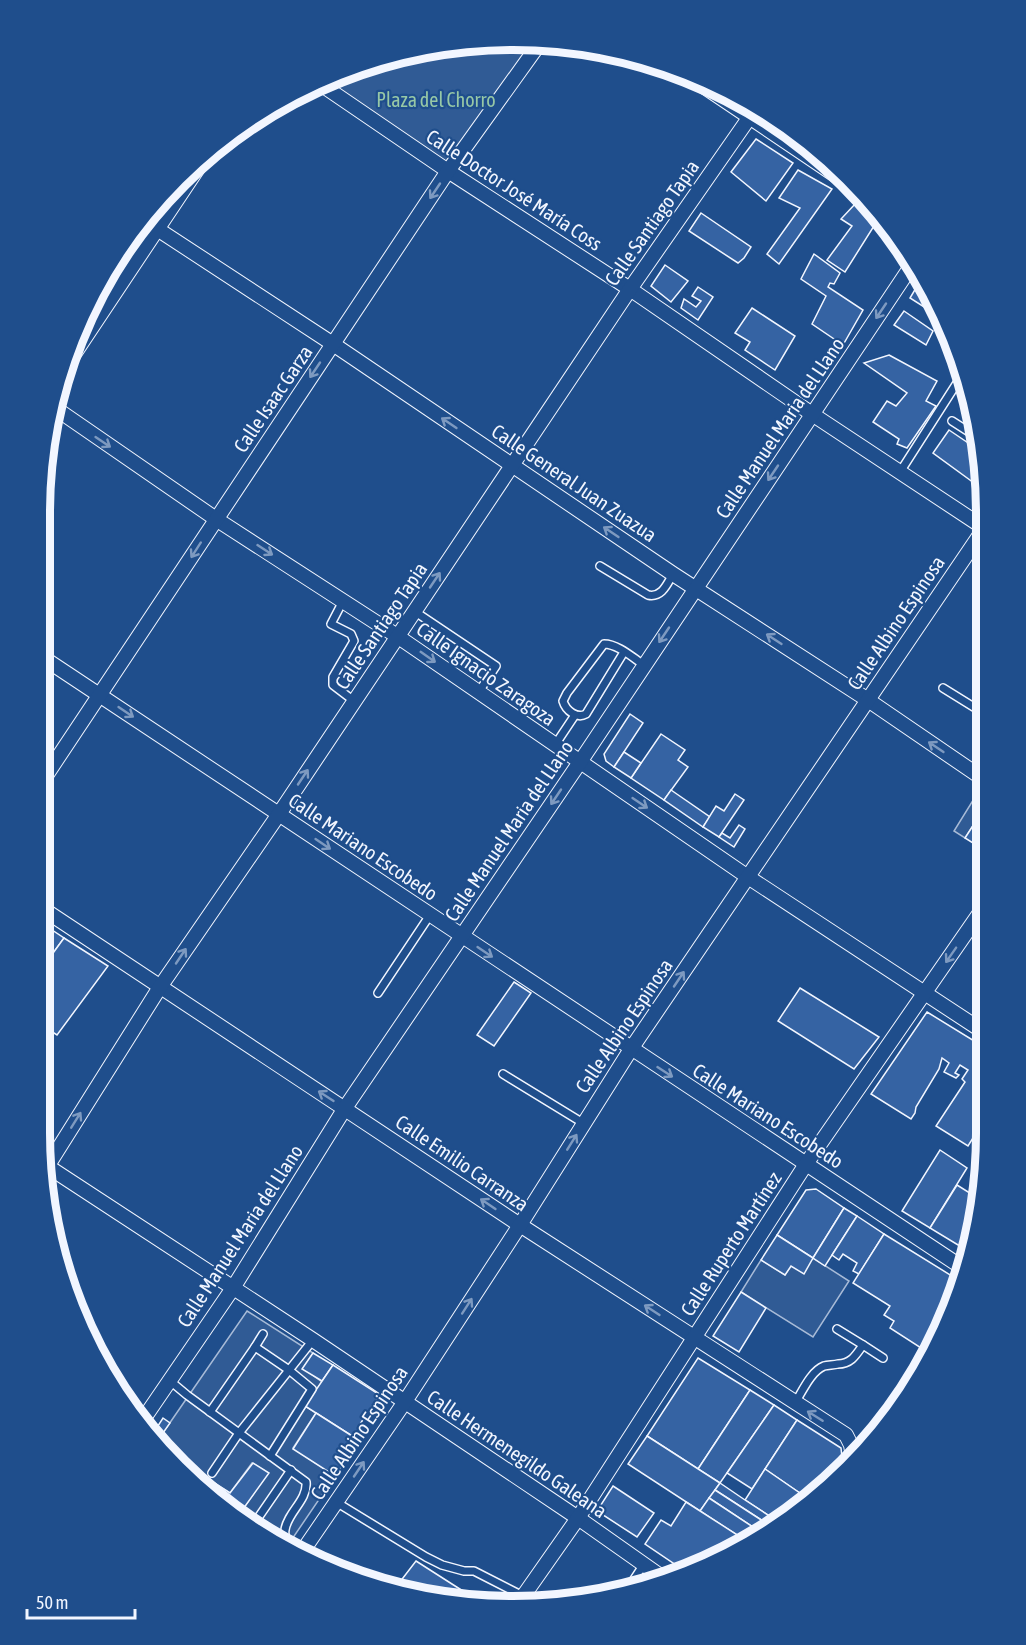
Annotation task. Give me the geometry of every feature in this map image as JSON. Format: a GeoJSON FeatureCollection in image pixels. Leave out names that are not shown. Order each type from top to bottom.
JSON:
{"type":"FeatureCollection","features":[{"type":"Feature","properties":{"kind":"street","name":"Calle Isaac Garza"},"geometry":{"type":"LineString","coordinates":[[50,770],[448,171],[535,50]]}},
{"type":"Feature","properties":{"kind":"street","name":"Calle Doctor José María Coss"},"geometry":{"type":"LineString","coordinates":[[328,88],[448,171],[630,289],[812,414],[976,522]]}},
{"type":"Feature","properties":{"kind":"street","name":"Calle Santiago Tapia"},"geometry":{"type":"LineString","coordinates":[[50,1160],[160,987],[279,814],[630,289],[751,116]]}},
{"type":"Feature","properties":{"kind":"street"},"geometry":{"type":"LineString","coordinates":[[83,340],[190,181]]}},
{"type":"Feature","properties":{"kind":"street","name":"Calle General Juan Zuazua"},"geometry":{"type":"LineString","coordinates":[[151,224],[976,774]]}},
{"type":"Feature","properties":{"kind":"street","name":"Calle Manuel Maria del Llano"},"geometry":{"type":"LineString","coordinates":[[146,1415],[232,1288],[345,1108],[580,762],[908,271]]}},
{"type":"Feature","properties":{"kind":"street","name":"Calle Ignacio Zaragoza"},"geometry":{"type":"LineString","coordinates":[[60,412],[216,519],[397,636],[748,877],[976,1027]]}},
{"type":"Feature","properties":{"kind":"street","name":"Calle Albino Espinosa"},"geometry":{"type":"LineString","coordinates":[[306,1547],[520,1225],[631,1049],[976,541]]}},
{"type":"Feature","properties":{"kind":"street","name":"Calle Mariano Escobedo"},"geometry":{"type":"LineString","coordinates":[[50,662],[957,1264]]}},
{"type":"Feature","properties":{"kind":"street","name":"Calle Emilio Carranza"},"geometry":{"type":"LineString","coordinates":[[50,914],[520,1225],[846,1436],[852,1448]]}},
{"type":"Feature","properties":{"kind":"street","name":"Calle Ruperto Martínez"},"geometry":{"type":"LineString","coordinates":[[524,1596],[578,1518],[806,1164],[976,918]]}},
{"type":"Feature","properties":{"kind":"street","name":"Calle Hermenegildo Galeana"},"geometry":{"type":"LineString","coordinates":[[51,1169],[313,1340],[656,1573]]}},
{"type":"Feature","properties":{"kind":"lane"},"geometry":{"type":"LineString","coordinates":[[900,472],[958,382]]}},
{"type":"Feature","properties":{"kind":"lane"},"geometry":{"type":"LineString","coordinates":[[952,421],[970,432]]}},
{"type":"Feature","properties":{"kind":"lane"},"geometry":{"type":"LineString","coordinates":[[600,566],[653,596],[661,594],[673,574]]}},
{"type":"Feature","properties":{"kind":"lane"},"geometry":{"type":"LineString","coordinates":[[343,601],[331,624],[351,634],[354,641],[332,681],[333,685],[354,701]]}},
{"type":"Feature","properties":{"kind":"lane"},"geometry":{"type":"LineString","coordinates":[[414,611],[496,666],[478,693]]}},
{"type":"Feature","properties":{"kind":"lane"},"geometry":{"type":"LineString","coordinates":[[624,652],[584,716],[575,715],[566,707],[563,699],[604,644],[608,643],[624,652],[644,665]]}},
{"type":"Feature","properties":{"kind":"lane"},"geometry":{"type":"LineString","coordinates":[[943,688],[976,708]]}},
{"type":"Feature","properties":{"kind":"lane"},"geometry":{"type":"LineString","coordinates":[[555,745],[575,715]]}},
{"type":"Feature","properties":{"kind":"lane"},"geometry":{"type":"LineString","coordinates":[[378,993],[430,915]]}},
{"type":"Feature","properties":{"kind":"lane"},"geometry":{"type":"LineString","coordinates":[[503,1074],[584,1123]]}},
{"type":"Feature","properties":{"kind":"lane"},"geometry":{"type":"LineString","coordinates":[[837,1329],[883,1358]]}},
{"type":"Feature","properties":{"kind":"lane"},"geometry":{"type":"LineString","coordinates":[[210,1412],[263,1334]]}},
{"type":"Feature","properties":{"kind":"lane"},"geometry":{"type":"LineString","coordinates":[[212,1473],[239,1433],[313,1340]]}},
{"type":"Feature","properties":{"kind":"lane"},"geometry":{"type":"LineString","coordinates":[[795,1403],[818,1370],[823,1366],[843,1364],[851,1360],[863,1345]]}},
{"type":"Feature","properties":{"kind":"lane"},"geometry":{"type":"LineString","coordinates":[[255,1347],[312,1389],[270,1456]]}},
{"type":"Feature","properties":{"kind":"lane"},"geometry":{"type":"LineString","coordinates":[[169,1380],[306,1482],[307,1487],[285,1530],[286,1536]]}},
{"type":"Feature","properties":{"kind":"lane"},"geometry":{"type":"LineString","coordinates":[[258,1518],[291,1470]]}},
{"type":"Feature","properties":{"kind":"lane"},"geometry":{"type":"LineString","coordinates":[[336,1502],[426,1557],[442,1565],[464,1571],[474,1571],[512,1596]]}},
{"type":"Feature","properties":{"kind":"lane"},"geometry":{"type":"LineString","coordinates":[[633,1580],[644,1564]]}},
{"type":"Feature","properties":{"kind":"shaded area","name":"Plaza del Chorro"},"geometry":{"type":"Polygon","coordinates":[[[483,50],[535,50],[448,171],[327,89],[364,74],[423,58],[483,50]]]}},
{"type":"Feature","properties":{"kind":"shaded area"},"geometry":{"type":"Polygon","coordinates":[[[976,795],[976,821],[965,838],[954,831],[976,795]]]}},
{"type":"Feature","properties":{"kind":"shaded area"},"geometry":{"type":"Polygon","coordinates":[[[813,1258],[849,1281],[813,1337],[741,1292],[761,1260],[785,1275],[791,1266],[813,1258]]]}},
{"type":"Feature","properties":{"kind":"shaded area"},"geometry":{"type":"Polygon","coordinates":[[[247,1311],[313,1353],[303,1368],[322,1382],[305,1406],[316,1413],[293,1448],[335,1476],[292,1539],[243,1509],[268,1473],[252,1463],[230,1493],[201,1474],[162,1434],[247,1311]]]}},
{"type":"Feature","properties":{"kind":"building"},"geometry":{"type":"Polygon","coordinates":[[[756,139],[793,163],[766,201],[731,172],[756,139]]]}},
{"type":"Feature","properties":{"kind":"building"},"geometry":{"type":"Polygon","coordinates":[[[798,170],[832,189],[779,264],[767,254],[800,208],[779,198],[798,170]]]}},
{"type":"Feature","properties":{"kind":"building"},"geometry":{"type":"Polygon","coordinates":[[[856,203],[875,224],[845,272],[827,260],[852,226],[841,219],[856,203]]]}},
{"type":"Feature","properties":{"kind":"building"},"geometry":{"type":"Polygon","coordinates":[[[701,213],[751,247],[744,258],[738,263],[689,231],[701,213]]]}},
{"type":"Feature","properties":{"kind":"building"},"geometry":{"type":"Polygon","coordinates":[[[814,254],[840,273],[834,284],[830,283],[828,287],[863,310],[843,345],[812,324],[826,296],[801,279],[814,254]]]}},
{"type":"Feature","properties":{"kind":"building"},"geometry":{"type":"Polygon","coordinates":[[[665,265],[688,281],[671,302],[651,286],[665,265]]]}},
{"type":"Feature","properties":{"kind":"building"},"geometry":{"type":"Polygon","coordinates":[[[917,286],[930,311],[910,298],[917,286]]]}},
{"type":"Feature","properties":{"kind":"building"},"geometry":{"type":"Polygon","coordinates":[[[698,287],[713,297],[698,320],[681,308],[684,299],[696,307],[701,301],[692,296],[698,287]]]}},
{"type":"Feature","properties":{"kind":"building"},"geometry":{"type":"Polygon","coordinates":[[[752,308],[795,336],[775,370],[745,350],[750,342],[735,333],[752,308]]]}},
{"type":"Feature","properties":{"kind":"building"},"geometry":{"type":"Polygon","coordinates":[[[904,311],[933,331],[926,345],[894,325],[904,311]]]}},
{"type":"Feature","properties":{"kind":"building"},"geometry":{"type":"Polygon","coordinates":[[[889,355],[937,381],[926,401],[936,406],[907,448],[897,444],[899,439],[873,422],[887,401],[896,406],[907,393],[864,363],[889,355]]]}},
{"type":"Feature","properties":{"kind":"building"},"geometry":{"type":"Polygon","coordinates":[[[949,430],[972,445],[976,484],[933,453],[949,430]]]}},
{"type":"Feature","properties":{"kind":"building"},"geometry":{"type":"Polygon","coordinates":[[[630,714],[643,723],[614,767],[606,761],[604,754],[630,714]]]}},
{"type":"Feature","properties":{"kind":"building"},"geometry":{"type":"Polygon","coordinates":[[[661,734],[685,750],[678,760],[688,767],[664,800],[631,778],[661,734]]]}},
{"type":"Feature","properties":{"kind":"building"},"geometry":{"type":"Polygon","coordinates":[[[624,752],[641,763],[631,778],[614,767],[624,752]]]}},
{"type":"Feature","properties":{"kind":"building"},"geometry":{"type":"Polygon","coordinates":[[[671,790],[710,817],[703,827],[664,800],[671,790]]]}},
{"type":"Feature","properties":{"kind":"building"},"geometry":{"type":"Polygon","coordinates":[[[735,794],[744,800],[719,837],[703,827],[716,806],[724,811],[735,794]]]}},
{"type":"Feature","properties":{"kind":"building"},"geometry":{"type":"Polygon","coordinates":[[[976,821],[976,845],[965,838],[976,821]]]}},
{"type":"Feature","properties":{"kind":"building"},"geometry":{"type":"Polygon","coordinates":[[[739,825],[745,829],[734,847],[719,837],[722,833],[730,838],[739,825]]]}},
{"type":"Feature","properties":{"kind":"building"},"geometry":{"type":"Polygon","coordinates":[[[50,929],[64,938],[50,957],[50,929]]]}},
{"type":"Feature","properties":{"kind":"building"},"geometry":{"type":"Polygon","coordinates":[[[64,938],[108,966],[57,1035],[50,1030],[50,957],[64,938]]]}},
{"type":"Feature","properties":{"kind":"building"},"geometry":{"type":"Polygon","coordinates":[[[514,982],[531,993],[494,1046],[477,1035],[514,982]]]}},
{"type":"Feature","properties":{"kind":"building"},"geometry":{"type":"Polygon","coordinates":[[[800,988],[879,1037],[854,1069],[778,1021],[800,988]]]}},
{"type":"Feature","properties":{"kind":"building"},"geometry":{"type":"Polygon","coordinates":[[[927,1012],[976,1042],[976,1133],[968,1146],[936,1126],[965,1082],[962,1079],[968,1070],[960,1065],[955,1073],[959,1075],[956,1078],[944,1072],[949,1063],[942,1058],[939,1069],[911,1119],[871,1094],[927,1012]]]}},
{"type":"Feature","properties":{"kind":"building"},"geometry":{"type":"Polygon","coordinates":[[[940,1150],[967,1168],[930,1228],[902,1211],[940,1150]]]}},
{"type":"Feature","properties":{"kind":"building"},"geometry":{"type":"Polygon","coordinates":[[[957,1185],[973,1195],[962,1247],[930,1228],[957,1185]]]}},
{"type":"Feature","properties":{"kind":"building"},"geometry":{"type":"Polygon","coordinates":[[[816,1189],[844,1208],[813,1258],[777,1235],[806,1190],[816,1189]]]}},
{"type":"Feature","properties":{"kind":"building"},"geometry":{"type":"Polygon","coordinates":[[[844,1208],[857,1216],[825,1266],[813,1258],[844,1208]]]}},
{"type":"Feature","properties":{"kind":"building"},"geometry":{"type":"Polygon","coordinates":[[[857,1216],[884,1234],[859,1274],[853,1271],[857,1263],[843,1254],[839,1260],[832,1255],[857,1216]]]}},
{"type":"Feature","properties":{"kind":"building"},"geometry":{"type":"Polygon","coordinates":[[[884,1234],[953,1277],[931,1333],[921,1348],[890,1328],[894,1321],[884,1315],[890,1306],[853,1283],[884,1234]]]}},
{"type":"Feature","properties":{"kind":"building"},"geometry":{"type":"Polygon","coordinates":[[[777,1235],[813,1258],[804,1274],[791,1266],[785,1275],[761,1260],[777,1235]]]}},
{"type":"Feature","properties":{"kind":"building"},"geometry":{"type":"Polygon","coordinates":[[[741,1292],[766,1308],[739,1352],[713,1336],[741,1292]]]}},
{"type":"Feature","properties":{"kind":"building"},"geometry":{"type":"Polygon","coordinates":[[[313,1353],[333,1365],[322,1381],[302,1369],[313,1353]]]}},
{"type":"Feature","properties":{"kind":"building"},"geometry":{"type":"Polygon","coordinates":[[[698,1358],[750,1390],[698,1469],[647,1436],[698,1358]]]}},
{"type":"Feature","properties":{"kind":"building"},"geometry":{"type":"Polygon","coordinates":[[[333,1365],[380,1395],[360,1424],[368,1429],[360,1441],[305,1406],[333,1365]]]}},
{"type":"Feature","properties":{"kind":"building"},"geometry":{"type":"Polygon","coordinates":[[[750,1390],[774,1405],[720,1483],[698,1469],[750,1390]]]}},
{"type":"Feature","properties":{"kind":"building"},"geometry":{"type":"Polygon","coordinates":[[[774,1405],[797,1420],[752,1489],[727,1473],[774,1405]]]}},
{"type":"Feature","properties":{"kind":"building"},"geometry":{"type":"Polygon","coordinates":[[[316,1413],[360,1441],[335,1476],[293,1449],[316,1413]]]}},
{"type":"Feature","properties":{"kind":"building"},"geometry":{"type":"Polygon","coordinates":[[[163,1418],[170,1423],[162,1434],[157,1428],[163,1418]]]}},
{"type":"Feature","properties":{"kind":"building"},"geometry":{"type":"Polygon","coordinates":[[[797,1420],[841,1448],[842,1459],[802,1494],[765,1469],[797,1420]]]}},
{"type":"Feature","properties":{"kind":"building"},"geometry":{"type":"Polygon","coordinates":[[[647,1436],[720,1483],[700,1511],[628,1464],[647,1436]]]}},
{"type":"Feature","properties":{"kind":"building"},"geometry":{"type":"Polygon","coordinates":[[[253,1463],[269,1473],[243,1509],[201,1474],[230,1493],[253,1463]]]}},
{"type":"Feature","properties":{"kind":"building"},"geometry":{"type":"Polygon","coordinates":[[[765,1469],[802,1494],[771,1517],[745,1500],[765,1469]]]}},
{"type":"Feature","properties":{"kind":"building"},"geometry":{"type":"Polygon","coordinates":[[[720,1483],[771,1517],[764,1522],[715,1490],[720,1483]]]}},
{"type":"Feature","properties":{"kind":"building"},"geometry":{"type":"Polygon","coordinates":[[[613,1486],[654,1513],[637,1537],[597,1511],[613,1486]]]}},
{"type":"Feature","properties":{"kind":"building"},"geometry":{"type":"Polygon","coordinates":[[[715,1490],[764,1522],[754,1528],[709,1498],[715,1490]]]}},
{"type":"Feature","properties":{"kind":"building"},"geometry":{"type":"Polygon","coordinates":[[[709,1498],[754,1528],[739,1536],[700,1511],[709,1498]]]}},
{"type":"Feature","properties":{"kind":"building"},"geometry":{"type":"Polygon","coordinates":[[[686,1502],[739,1536],[718,1548],[677,1565],[645,1544],[661,1520],[671,1526],[686,1502]]]}},
{"type":"Feature","properties":{"kind":"building"},"geometry":{"type":"Polygon","coordinates":[[[416,1561],[467,1593],[423,1587],[400,1582],[416,1561]]]}}]}
